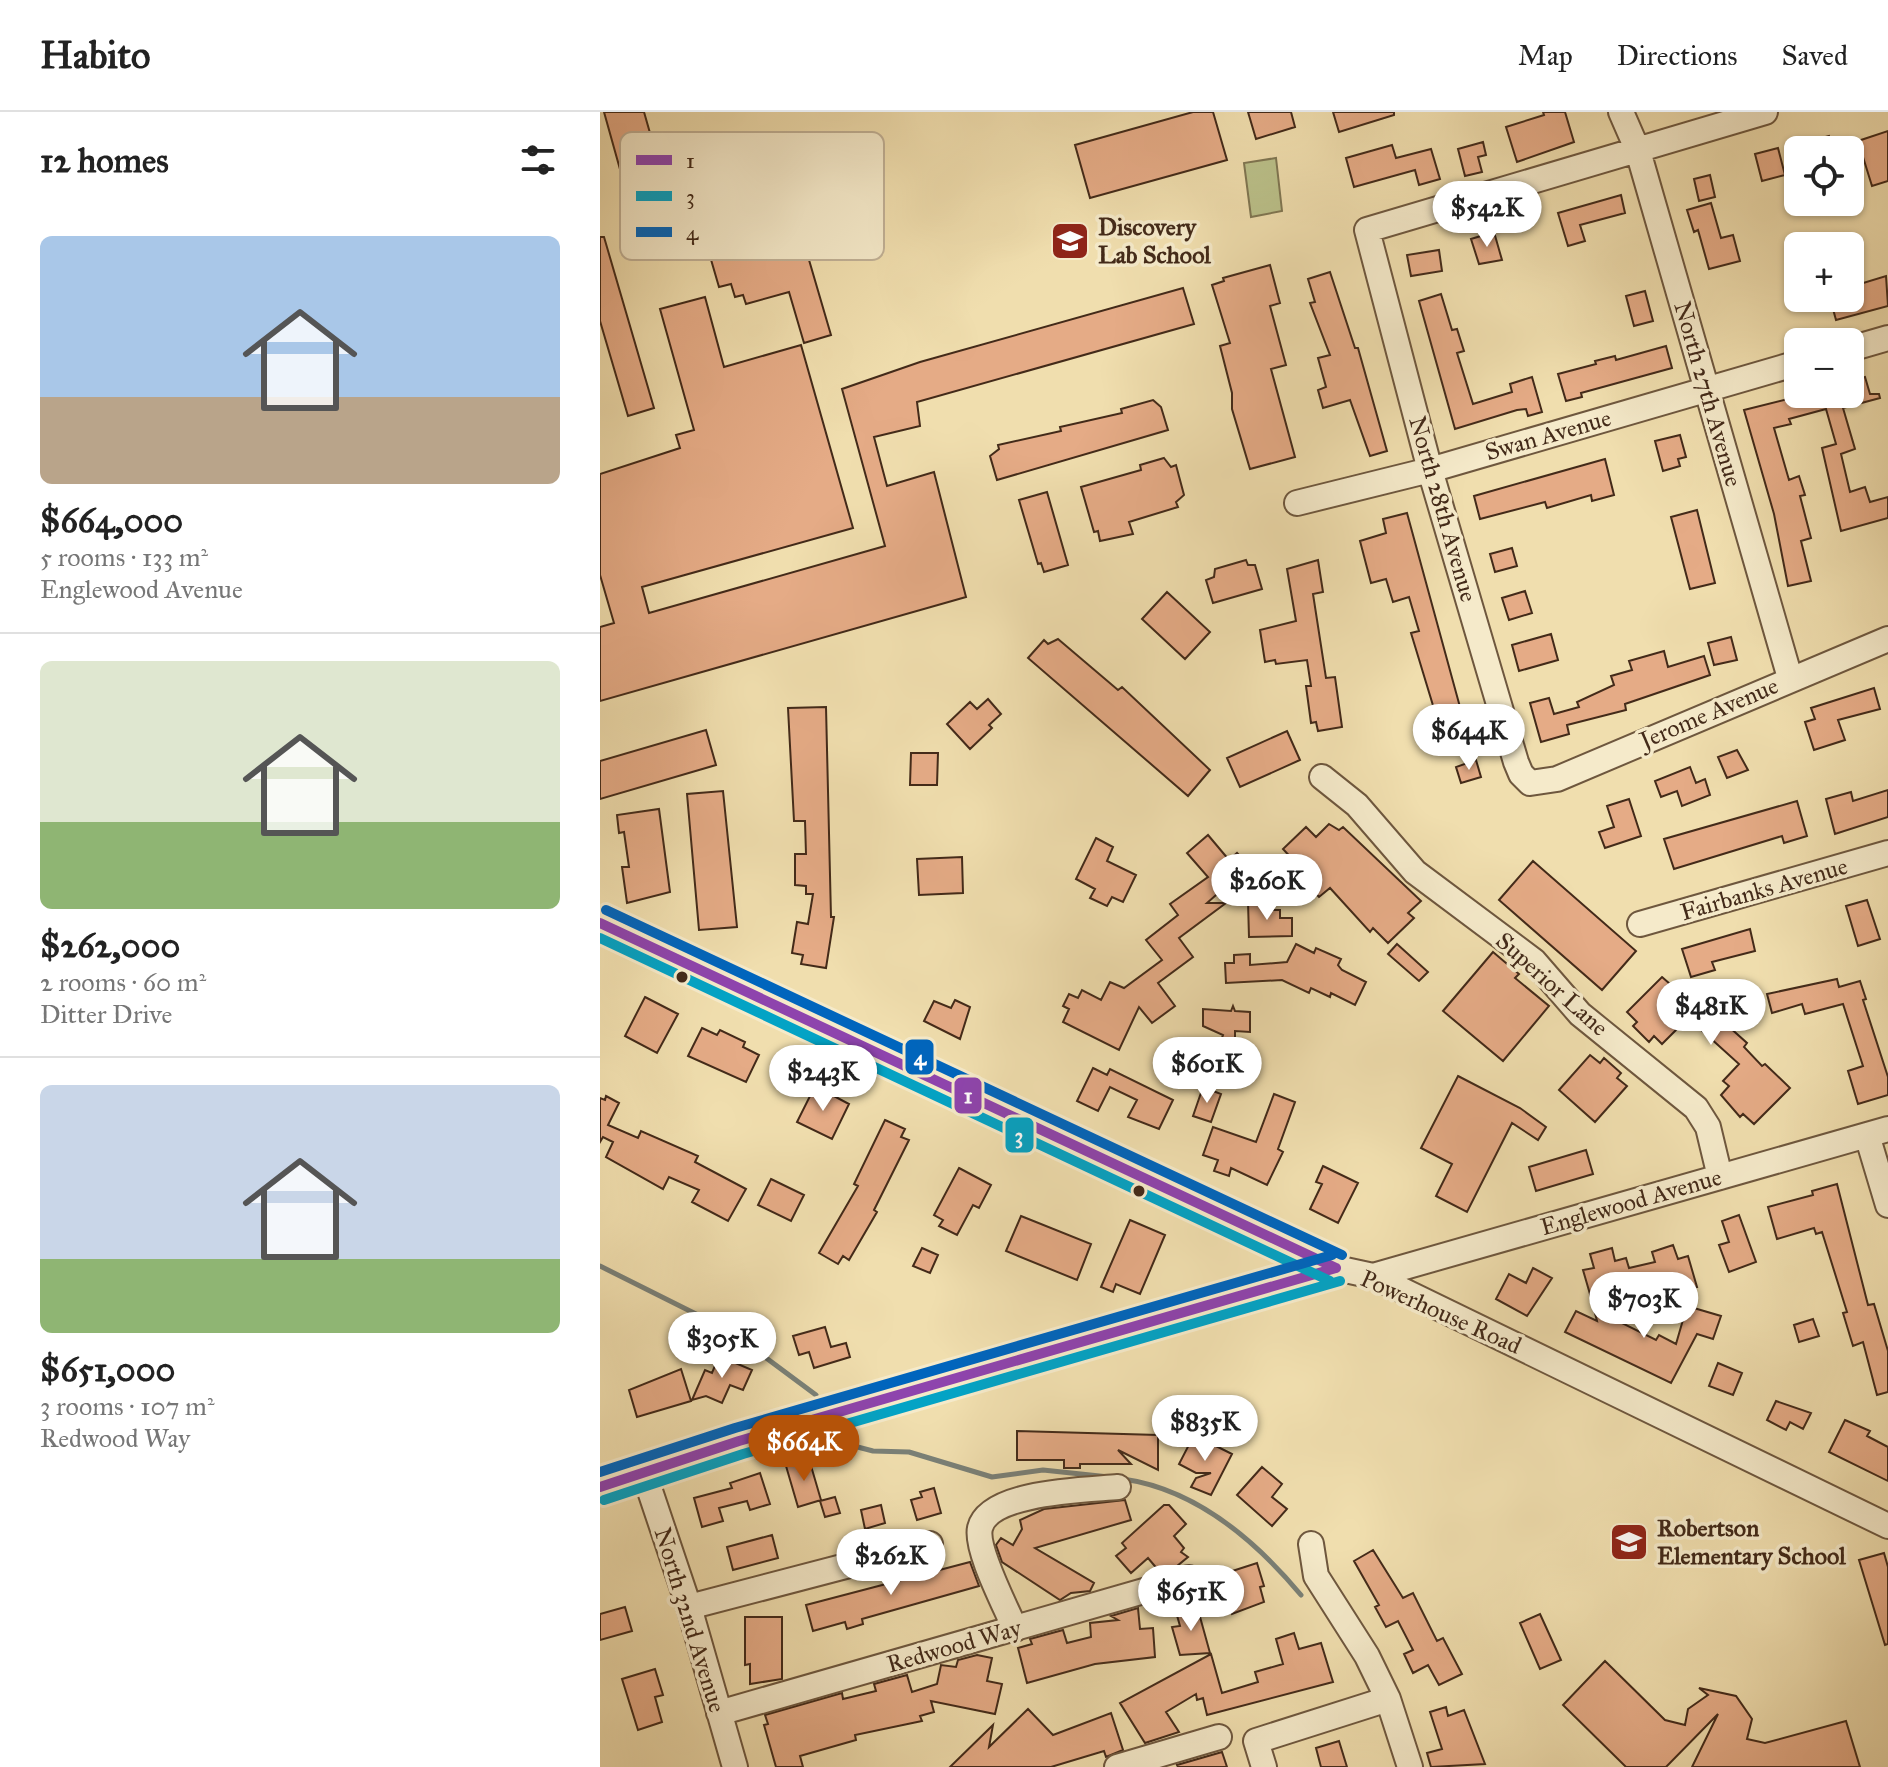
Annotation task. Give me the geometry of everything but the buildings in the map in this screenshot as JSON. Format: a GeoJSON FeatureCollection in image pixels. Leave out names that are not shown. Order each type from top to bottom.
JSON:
{"type":"FeatureCollection","features":[{"type":"Feature","properties":{"kind":"street","name":"North 27th Avenue"},"geometry":{"type":"LineString","coordinates":[[1621,112],[1638,151],[1790,678]]}},
{"type":"Feature","properties":{"kind":"street"},"geometry":{"type":"LineString","coordinates":[[1638,151],[1765,112]]}},
{"type":"Feature","properties":{"kind":"street","name":"North 28th Avenue"},"geometry":{"type":"LineString","coordinates":[[1530,783],[1521,774],[1516,762],[1430,470],[1367,230],[1638,151]]}},
{"type":"Feature","properties":{"kind":"street"},"geometry":{"type":"LineString","coordinates":[[1864,345],[1888,338]]}},
{"type":"Feature","properties":{"kind":"street","name":"Swan Avenue"},"geometry":{"type":"LineString","coordinates":[[1297,503],[1430,470],[1784,367]]}},
{"type":"Feature","properties":{"kind":"street","name":"Jerome Avenue"},"geometry":{"type":"LineString","coordinates":[[1530,783],[1557,779],[1888,639]]}},
{"type":"Feature","properties":{"kind":"street","name":"Superior Lane"},"geometry":{"type":"LineString","coordinates":[[1322,777],[1357,805],[1415,872],[1534,961],[1580,1014],[1696,1108],[1708,1127],[1720,1177]]}},
{"type":"Feature","properties":{"kind":"street","name":"Fairbanks Avenue"},"geometry":{"type":"LineString","coordinates":[[1640,924],[1888,853]]}},
{"type":"Feature","properties":{"kind":"street","name":"Powerhouse Road"},"geometry":{"type":"LineString","coordinates":[[600,923],[1336,1268],[1373,1276],[1888,1526]]}},
{"type":"Feature","properties":{"kind":"street"},"geometry":{"type":"LineString","coordinates":[[1878,1132],[1888,1205]]}},
{"type":"Feature","properties":{"kind":"street","name":"Englewood Avenue"},"geometry":{"type":"LineString","coordinates":[[1373,1276],[1878,1132]]}},
{"type":"Feature","properties":{"kind":"street"},"geometry":{"type":"LineString","coordinates":[[600,1487],[739,1441],[1336,1268]]}},
{"type":"Feature","properties":{"kind":"street","name":"North 32nd Avenue"},"geometry":{"type":"LineString","coordinates":[[644,1473],[689,1607],[735,1767]]}},
{"type":"Feature","properties":{"kind":"street"},"geometry":{"type":"LineString","coordinates":[[1015,1629],[982,1546],[980,1529],[989,1515],[1018,1499],[1118,1487]]}},
{"type":"Feature","properties":{"kind":"street"},"geometry":{"type":"LineString","coordinates":[[689,1607],[930,1544]]}},
{"type":"Feature","properties":{"kind":"street"},"geometry":{"type":"LineString","coordinates":[[1311,1544],[1316,1576],[1367,1656],[1388,1699],[1410,1767]]}},
{"type":"Feature","properties":{"kind":"street","name":"Redwood Way"},"geometry":{"type":"LineString","coordinates":[[719,1713],[1189,1578]]}},
{"type":"Feature","properties":{"kind":"street"},"geometry":{"type":"LineString","coordinates":[[1264,1767],[1256,1741],[1388,1699]]}},
{"type":"Feature","properties":{"kind":"street"},"geometry":{"type":"LineString","coordinates":[[1117,1767],[1219,1737]]}},
{"type":"Feature","properties":{"kind":"green space"},"geometry":{"type":"Polygon","coordinates":[[[1276,158],[1282,211],[1251,217],[1244,163],[1276,158]]]}},
{"type":"Feature","properties":{"kind":"waterway"},"geometry":{"type":"LineString","coordinates":[[600,1266],[730,1331],[816,1395]]}},
{"type":"Feature","properties":{"kind":"waterway"},"geometry":{"type":"LineString","coordinates":[[835,1434],[850,1445],[873,1451],[909,1452],[992,1477],[1043,1470],[1109,1477]]}},
{"type":"Feature","properties":{"kind":"waterway"},"geometry":{"type":"LineString","coordinates":[[1123,1479],[1175,1494],[1222,1520],[1244,1537],[1301,1595]]}},
{"type":"Feature","properties":{"kind":"transit line","name":"4"},"geometry":{"type":"LineString","coordinates":[[606,910],[1342,1255]]}},
{"type":"Feature","properties":{"kind":"transit line","name":"1"},"geometry":{"type":"LineString","coordinates":[[600,923],[1336,1268]]}},
{"type":"Feature","properties":{"kind":"transit line","name":"3"},"geometry":{"type":"LineString","coordinates":[[600,938],[1330,1281]]}},
{"type":"Feature","properties":{"kind":"transit line","name":"4"},"geometry":{"type":"LineString","coordinates":[[600,1472],[735,1428],[1332,1255]]}},
{"type":"Feature","properties":{"kind":"transit line","name":"1"},"geometry":{"type":"LineString","coordinates":[[600,1487],[739,1441],[1336,1268]]}},
{"type":"Feature","properties":{"kind":"transit line","name":"3"},"geometry":{"type":"LineString","coordinates":[[604,1500],[743,1454],[1340,1281]]}},
{"type":"Feature","properties":{"kind":"place","name":"Discovery Lab School"},"geometry":{"type":"Point","coordinates":[1070,241]}},
{"type":"Feature","properties":{"kind":"place","name":"Robertson Elementary School"},"geometry":{"type":"Point","coordinates":[1629,1542]}}]}
